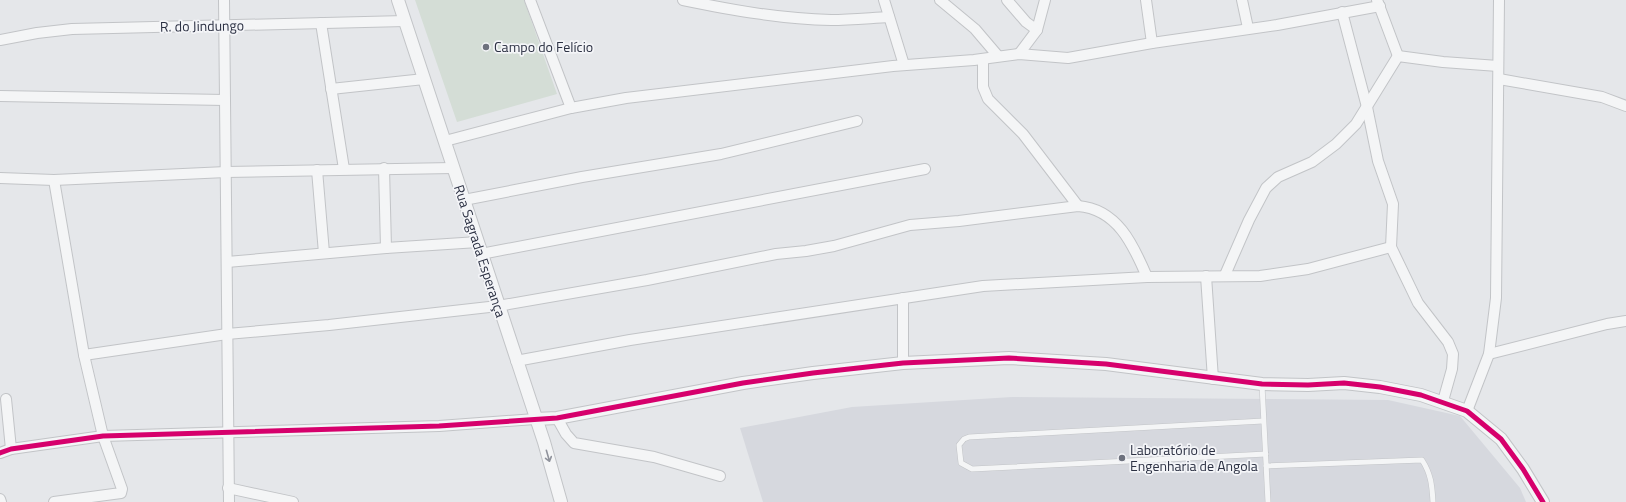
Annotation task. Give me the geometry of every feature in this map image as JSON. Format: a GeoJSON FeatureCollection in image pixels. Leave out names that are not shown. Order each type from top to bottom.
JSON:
{"type":"FeatureCollection","features":[{"type":"Feature","properties":{"kind":"street"},"geometry":{"type":"LineString","coordinates":[[224,0],[229,502]]}},
{"type":"Feature","properties":{"kind":"street","name":"Rua Sagrada Esperança"},"geometry":{"type":"LineString","coordinates":[[398,0],[535,419],[544,442],[561,502]]}},
{"type":"Feature","properties":{"kind":"street"},"geometry":{"type":"LineString","coordinates":[[530,0],[571,108]]}},
{"type":"Feature","properties":{"kind":"street"},"geometry":{"type":"LineString","coordinates":[[683,0],[778,17],[832,20],[889,17]]}},
{"type":"Feature","properties":{"kind":"street"},"geometry":{"type":"LineString","coordinates":[[884,0],[904,65]]}},
{"type":"Feature","properties":{"kind":"street"},"geometry":{"type":"LineString","coordinates":[[940,0],[975,29],[998,56]]}},
{"type":"Feature","properties":{"kind":"street"},"geometry":{"type":"LineString","coordinates":[[1007,0],[1026,22],[1037,30]]}},
{"type":"Feature","properties":{"kind":"street"},"geometry":{"type":"LineString","coordinates":[[1019,54],[1037,30],[1045,0]]}},
{"type":"Feature","properties":{"kind":"street"},"geometry":{"type":"LineString","coordinates":[[1146,0],[1152,43]]}},
{"type":"Feature","properties":{"kind":"street"},"geometry":{"type":"LineString","coordinates":[[1242,0],[1248,28]]}},
{"type":"Feature","properties":{"kind":"street"},"geometry":{"type":"LineString","coordinates":[[1467,411],[1490,354],[1496,298],[1499,0]]}},
{"type":"Feature","properties":{"kind":"street"},"geometry":{"type":"LineString","coordinates":[[445,141],[571,108],[642,96],[904,65],[983,59],[1019,54],[1068,58],[1152,43],[1248,28],[1278,25],[1378,3],[1398,56]]}},
{"type":"Feature","properties":{"kind":"street"},"geometry":{"type":"LineString","coordinates":[[1342,12],[1367,107],[1378,161],[1393,204],[1391,248],[1418,303],[1448,342],[1453,354],[1452,369],[1443,401]]}},
{"type":"Feature","properties":{"kind":"street","name":"R. do Jindungo"},"geometry":{"type":"LineString","coordinates":[[0,40],[37,33],[72,29],[405,21]]}},
{"type":"Feature","properties":{"kind":"street"},"geometry":{"type":"LineString","coordinates":[[321,23],[344,169]]}},
{"type":"Feature","properties":{"kind":"street"},"geometry":{"type":"LineString","coordinates":[[1398,56],[1443,62],[1498,66]]}},
{"type":"Feature","properties":{"kind":"street"},"geometry":{"type":"LineString","coordinates":[[1226,275],[1248,220],[1266,188],[1278,177],[1312,162],[1336,144],[1356,124],[1398,56]]}},
{"type":"Feature","properties":{"kind":"street"},"geometry":{"type":"LineString","coordinates":[[983,59],[983,87],[988,99],[1023,134],[1078,206]]}},
{"type":"Feature","properties":{"kind":"street"},"geometry":{"type":"LineString","coordinates":[[1498,78],[1602,97],[1626,106]]}},
{"type":"Feature","properties":{"kind":"street"},"geometry":{"type":"LineString","coordinates":[[332,89],[424,79]]}},
{"type":"Feature","properties":{"kind":"street"},"geometry":{"type":"LineString","coordinates":[[0,96],[225,100]]}},
{"type":"Feature","properties":{"kind":"street"},"geometry":{"type":"LineString","coordinates":[[464,200],[582,177],[721,154],[856,121]]}},
{"type":"Feature","properties":{"kind":"street"},"geometry":{"type":"LineString","coordinates":[[384,168],[386,248]]}},
{"type":"Feature","properties":{"kind":"street"},"geometry":{"type":"LineString","coordinates":[[0,178],[54,180],[226,172],[384,168],[453,168]]}},
{"type":"Feature","properties":{"kind":"street"},"geometry":{"type":"LineString","coordinates":[[226,262],[386,248],[480,248],[926,169]]}},
{"type":"Feature","properties":{"kind":"street"},"geometry":{"type":"LineString","coordinates":[[317,170],[324,253]]}},
{"type":"Feature","properties":{"kind":"street"},"geometry":{"type":"LineString","coordinates":[[54,180],[84,355],[103,436],[122,484],[121,493],[54,502]]}},
{"type":"Feature","properties":{"kind":"street"},"geometry":{"type":"LineString","coordinates":[[84,355],[227,334],[329,325],[498,306],[647,280],[776,254],[813,250],[910,225],[959,221],[1078,206],[1090,207],[1113,221],[1125,233],[1137,254],[1147,277]]}},
{"type":"Feature","properties":{"kind":"street"},"geometry":{"type":"LineString","coordinates":[[516,361],[630,340],[983,286],[1147,277],[1226,275],[1260,276],[1285,273],[1391,248]]}},
{"type":"Feature","properties":{"kind":"street"},"geometry":{"type":"LineString","coordinates":[[1206,276],[1213,379]]}},
{"type":"Feature","properties":{"kind":"street"},"geometry":{"type":"LineString","coordinates":[[903,298],[903,363]]}},
{"type":"Feature","properties":{"kind":"street"},"geometry":{"type":"LineString","coordinates":[[1490,354],[1607,324],[1626,321]]}},
{"type":"Feature","properties":{"kind":"street"},"geometry":{"type":"LineString","coordinates":[[0,453],[103,436],[439,426],[557,418],[744,383],[859,367],[903,363],[1009,358],[1106,364],[1213,379],[1262,384],[1308,385],[1344,383],[1380,387],[1443,401],[1467,411],[1501,439],[1523,469],[1543,502]]}},
{"type":"Feature","properties":{"kind":"street"},"geometry":{"type":"LineString","coordinates":[[3,398],[11,450]]}},
{"type":"Feature","properties":{"kind":"street"},"geometry":{"type":"LineString","coordinates":[[557,418],[566,434],[574,443],[654,457],[720,476]]}},
{"type":"Feature","properties":{"kind":"street"},"geometry":{"type":"LineString","coordinates":[[228,488],[293,502]]}},
{"type":"Feature","properties":{"kind":"lane"},"geometry":{"type":"LineString","coordinates":[[1262,384],[1268,502]]}},
{"type":"Feature","properties":{"kind":"lane"},"geometry":{"type":"LineString","coordinates":[[1263,421],[969,437],[964,439],[959,445],[961,463],[965,467],[972,469],[1266,454]]}},
{"type":"Feature","properties":{"kind":"lane"},"geometry":{"type":"LineString","coordinates":[[1266,466],[1422,460],[1431,476],[1433,502]]}},
{"type":"Feature","properties":{"kind":"shaded area","name":"Campo do Felício"},"geometry":{"type":"Polygon","coordinates":[[[415,0],[524,0],[557,94],[457,122],[415,0]]]}},
{"type":"Feature","properties":{"kind":"shaded area","name":"Laboratório de Engenharia de Angola"},"geometry":{"type":"Polygon","coordinates":[[[1012,397],[1388,400],[1460,416],[1520,488],[1526,502],[763,502],[740,428],[852,407],[1012,397]]]}},
{"type":"Feature","properties":{"kind":"cycle path"},"geometry":{"type":"LineString","coordinates":[[0,453],[11,449],[103,436],[439,426],[557,418],[743,383],[813,373],[903,363],[1009,358],[1106,364],[1262,384],[1308,385],[1344,383],[1380,387],[1421,395],[1467,411],[1501,439],[1523,469],[1543,502]]}},
{"type":"Feature","properties":{"kind":"place","name":"Campo do Felício"},"geometry":{"type":"Point","coordinates":[486,47]}},
{"type":"Feature","properties":{"kind":"place","name":"Laboratório de Engenharia de Angola"},"geometry":{"type":"Point","coordinates":[1122,458]}}]}
